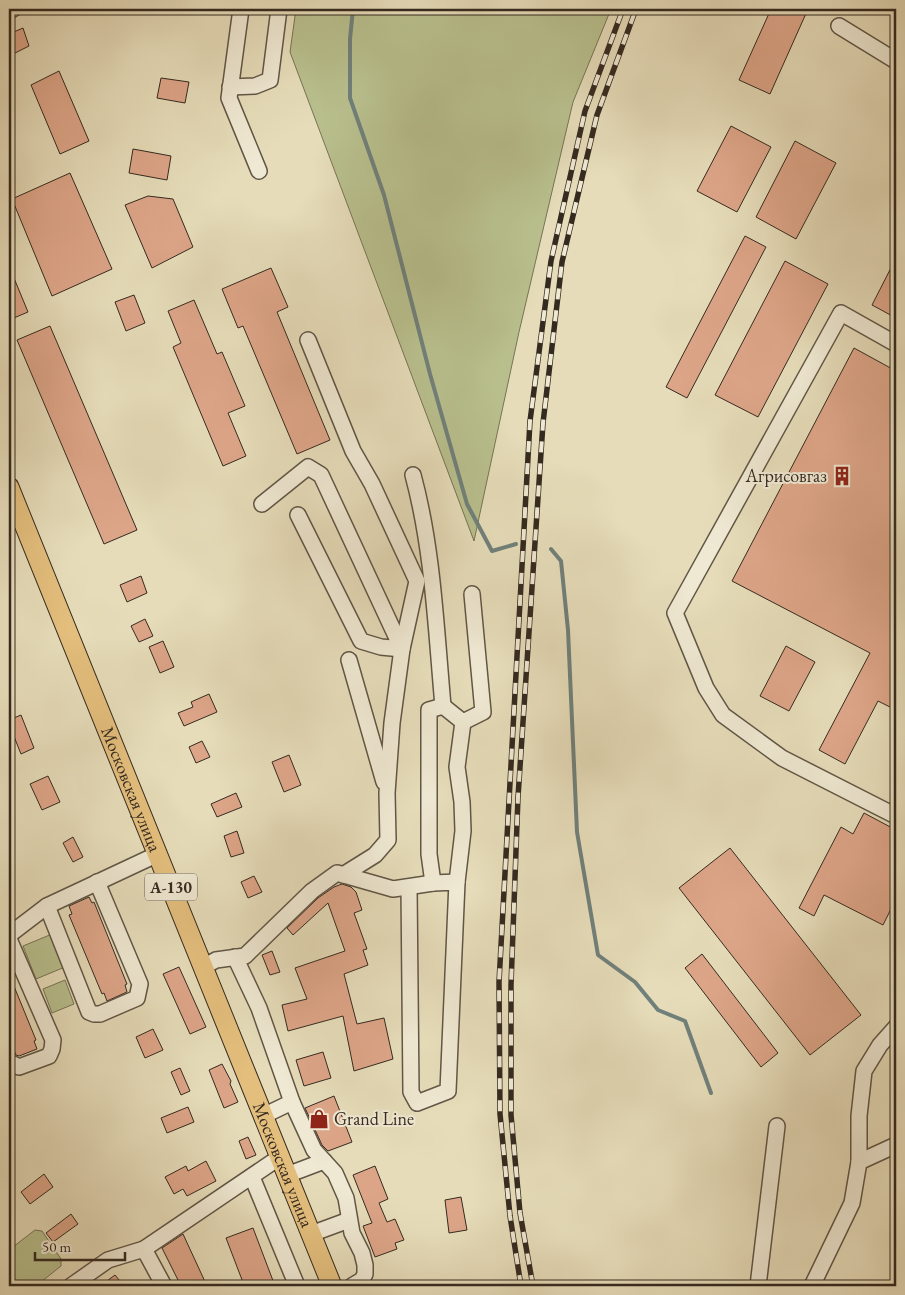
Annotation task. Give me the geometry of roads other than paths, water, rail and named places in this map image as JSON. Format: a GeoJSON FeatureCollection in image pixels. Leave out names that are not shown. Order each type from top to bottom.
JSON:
{"type":"FeatureCollection","features":[{"type":"Feature","properties":{"kind":"main road","name":"Московская улица"},"geometry":{"type":"LineString","coordinates":[[9,488],[332,1286]]}},
{"type":"Feature","properties":{"kind":"street"},"geometry":{"type":"LineString","coordinates":[[9,11],[13,9]]}},
{"type":"Feature","properties":{"kind":"street"},"geometry":{"type":"LineString","coordinates":[[241,9],[228,98],[259,171]]}},
{"type":"Feature","properties":{"kind":"street"},"geometry":{"type":"LineString","coordinates":[[230,87],[255,86],[270,80],[279,9]]}},
{"type":"Feature","properties":{"kind":"street"},"geometry":{"type":"LineString","coordinates":[[839,26],[896,61]]}},
{"type":"Feature","properties":{"kind":"street"},"geometry":{"type":"LineString","coordinates":[[896,344],[841,313],[675,613],[706,688],[723,715],[782,758],[896,816]]}},
{"type":"Feature","properties":{"kind":"street"},"geometry":{"type":"LineString","coordinates":[[308,340],[353,451],[372,484],[408,561],[424,583]]}},
{"type":"Feature","properties":{"kind":"street"},"geometry":{"type":"LineString","coordinates":[[262,504],[308,467],[320,475],[402,649]]}},
{"type":"Feature","properties":{"kind":"street"},"geometry":{"type":"LineString","coordinates":[[413,475],[420,499],[426,547],[424,583],[443,706],[463,722]]}},
{"type":"Feature","properties":{"kind":"street"},"geometry":{"type":"LineString","coordinates":[[298,515],[361,641],[381,647],[402,649]]}},
{"type":"Feature","properties":{"kind":"street"},"geometry":{"type":"LineString","coordinates":[[408,561],[426,547]]}},
{"type":"Feature","properties":{"kind":"street"},"geometry":{"type":"LineString","coordinates":[[343,875],[375,855],[388,840],[387,793],[392,723],[402,649],[424,583]]}},
{"type":"Feature","properties":{"kind":"street"},"geometry":{"type":"LineString","coordinates":[[463,722],[483,712],[472,594]]}},
{"type":"Feature","properties":{"kind":"street"},"geometry":{"type":"LineString","coordinates":[[349,660],[387,793]]}},
{"type":"Feature","properties":{"kind":"street"},"geometry":{"type":"LineString","coordinates":[[433,883],[429,854],[429,710],[443,706]]}},
{"type":"Feature","properties":{"kind":"street"},"geometry":{"type":"LineString","coordinates":[[409,886],[411,1092],[417,1103],[448,1091],[457,882],[463,831],[462,802],[457,768],[463,722]]}},
{"type":"Feature","properties":{"kind":"street"},"geometry":{"type":"LineString","coordinates":[[9,935],[46,906],[158,854]]}},
{"type":"Feature","properties":{"kind":"street"},"geometry":{"type":"LineString","coordinates":[[204,966],[216,960],[245,956],[312,891],[337,873],[393,889],[433,883],[457,882]]}},
{"type":"Feature","properties":{"kind":"street"},"geometry":{"type":"LineString","coordinates":[[46,906],[89,1012],[100,1014],[137,998],[140,984],[97,882]]}},
{"type":"Feature","properties":{"kind":"street"},"geometry":{"type":"LineString","coordinates":[[9,939],[53,1040],[49,1056],[19,1067],[9,1062]]}},
{"type":"Feature","properties":{"kind":"street"},"geometry":{"type":"LineString","coordinates":[[235,957],[259,1008],[292,1102],[314,1150],[340,1181],[346,1198],[352,1233],[362,1253],[365,1265],[365,1274],[362,1280],[352,1286]]}},
{"type":"Feature","properties":{"kind":"street"},"geometry":{"type":"LineString","coordinates":[[812,1286],[852,1203],[859,1162],[859,1116],[864,1071],[880,1045],[896,1027]]}},
{"type":"Feature","properties":{"kind":"street"},"geometry":{"type":"LineString","coordinates":[[263,1116],[292,1102]]}},
{"type":"Feature","properties":{"kind":"street"},"geometry":{"type":"LineString","coordinates":[[758,1286],[778,1126]]}},
{"type":"Feature","properties":{"kind":"street"},"geometry":{"type":"LineString","coordinates":[[859,1162],[896,1145]]}},
{"type":"Feature","properties":{"kind":"street"},"geometry":{"type":"LineString","coordinates":[[71,1286],[108,1260],[144,1249],[280,1157]]}},
{"type":"Feature","properties":{"kind":"street"},"geometry":{"type":"LineString","coordinates":[[287,1175],[324,1161]]}},
{"type":"Feature","properties":{"kind":"street"},"geometry":{"type":"LineString","coordinates":[[252,1177],[297,1286]]}},
{"type":"Feature","properties":{"kind":"street"},"geometry":{"type":"LineString","coordinates":[[311,1234],[349,1220]]}},
{"type":"Feature","properties":{"kind":"street"},"geometry":{"type":"LineString","coordinates":[[144,1249],[164,1286]]}},
{"type":"Feature","properties":{"kind":"waterway"},"geometry":{"type":"LineString","coordinates":[[353,9],[350,39],[350,98],[384,195],[430,374],[467,504],[492,551],[516,544]]}},
{"type":"Feature","properties":{"kind":"waterway"},"geometry":{"type":"LineString","coordinates":[[551,549],[561,561],[568,630],[577,832],[598,955],[635,982],[658,1010],[685,1021],[711,1093]]}},
{"type":"Feature","properties":{"kind":"railway"},"geometry":{"type":"LineString","coordinates":[[521,1286],[510,1216],[500,1114],[499,982],[530,421],[551,261],[585,111],[623,9]]}},
{"type":"Feature","properties":{"kind":"railway"},"geometry":{"type":"LineString","coordinates":[[533,1286],[520,1213],[511,1115],[511,985],[518,797],[543,423],[562,262],[597,115],[636,9]]}},
{"type":"Feature","properties":{"kind":"place","name":"Агрисовгаз"},"geometry":{"type":"Point","coordinates":[842,476]}},
{"type":"Feature","properties":{"kind":"place","name":"Grand Line"},"geometry":{"type":"Point","coordinates":[319,1119]}}]}
